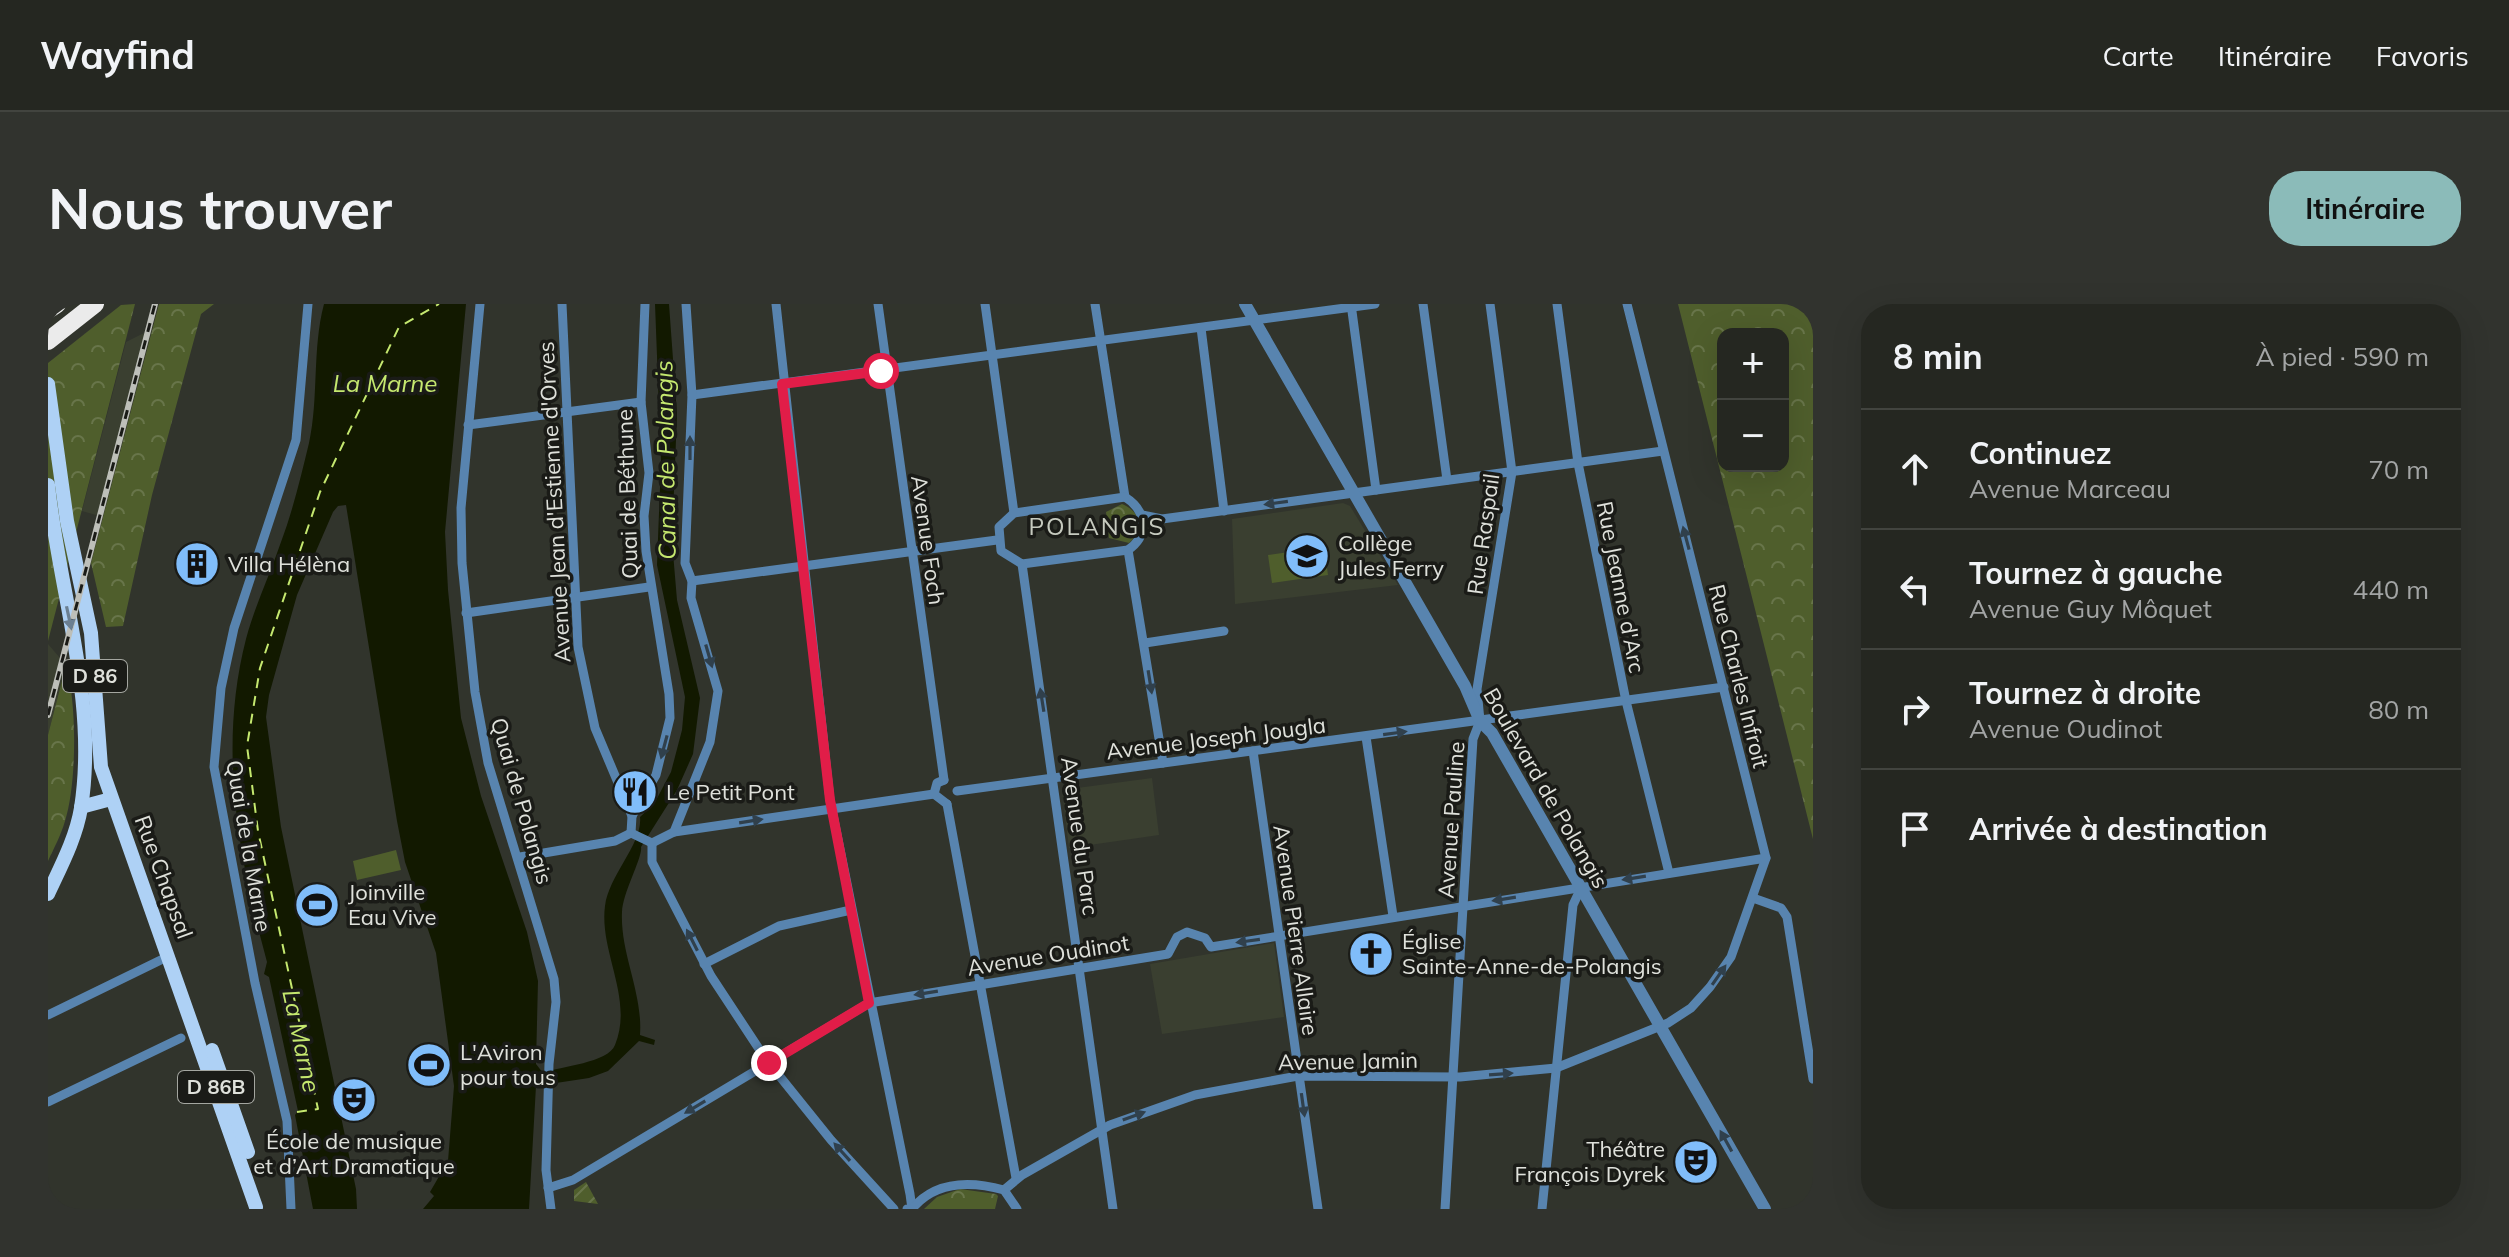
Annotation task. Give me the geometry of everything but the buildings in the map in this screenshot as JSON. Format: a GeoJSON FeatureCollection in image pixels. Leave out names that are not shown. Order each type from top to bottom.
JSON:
{"type":"FeatureCollection","features":[{"type":"Feature","properties":{"kind":"highway"},"geometry":{"type":"LineString","coordinates":[[48,310],[57,304]]}},
{"type":"Feature","properties":{"kind":"highway"},"geometry":{"type":"LineString","coordinates":[[48,341],[95,304]]}},
{"type":"Feature","properties":{"kind":"main road","name":"Rue Chapsal"},"geometry":{"type":"LineString","coordinates":[[48,384],[91,633],[98,755],[111,799],[261,1208]]}},
{"type":"Feature","properties":{"kind":"main road"},"geometry":{"type":"LineString","coordinates":[[48,485],[54,541],[82,679],[81,807],[72,840],[48,894]]}},
{"type":"Feature","properties":{"kind":"main road"},"geometry":{"type":"LineString","coordinates":[[81,807],[111,799]]}},
{"type":"Feature","properties":{"kind":"street","name":"Quai de la Marne"},"geometry":{"type":"LineString","coordinates":[[291,1209],[287,1121],[255,983],[214,767],[221,688],[234,628],[296,440],[308,304]]}},
{"type":"Feature","properties":{"kind":"street","name":"Quai de Polangis"},"geometry":{"type":"LineString","coordinates":[[480,304],[461,508],[466,613],[480,726],[554,979],[555,1030],[549,1064],[548,1188],[551,1206]]}},
{"type":"Feature","properties":{"kind":"street","name":"Avenue Jean d'Estienne d'Orves"},"geometry":{"type":"LineString","coordinates":[[562,304],[575,597],[584,688],[595,728],[632,816],[631,833]]}},
{"type":"Feature","properties":{"kind":"street","name":"Quai de Béthune"},"geometry":{"type":"LineString","coordinates":[[632,816],[656,775],[670,718],[665,667],[649,587],[644,516],[649,473],[641,402],[645,304]]}},
{"type":"Feature","properties":{"kind":"street"},"geometry":{"type":"LineString","coordinates":[[674,832],[710,742],[718,691],[691,598],[692,581],[685,563],[692,395],[686,304]]}},
{"type":"Feature","properties":{"kind":"street"},"geometry":{"type":"LineString","coordinates":[[776,304],[802,566],[832,808],[910,1209]]}},
{"type":"Feature","properties":{"kind":"street","name":"Avenue Foch"},"geometry":{"type":"LineString","coordinates":[[878,304],[944,780]]}},
{"type":"Feature","properties":{"kind":"street"},"geometry":{"type":"LineString","coordinates":[[985,304],[1014,513]]}},
{"type":"Feature","properties":{"kind":"street"},"geometry":{"type":"LineString","coordinates":[[1095,304],[1125,497],[1142,515],[1162,519],[1663,451]]}},
{"type":"Feature","properties":{"kind":"street","name":"Boulevard de Polangis"},"geometry":{"type":"LineString","coordinates":[[1245,304],[1465,686],[1480,721],[1492,733],[1765,1209]]}},
{"type":"Feature","properties":{"kind":"street"},"geometry":{"type":"LineString","coordinates":[[1277,304],[1279,317]]}},
{"type":"Feature","properties":{"kind":"street"},"geometry":{"type":"LineString","coordinates":[[692,395],[1375,304]]}},
{"type":"Feature","properties":{"kind":"street"},"geometry":{"type":"LineString","coordinates":[[1423,304],[1447,480]]}},
{"type":"Feature","properties":{"kind":"street","name":"Rue Raspail"},"geometry":{"type":"LineString","coordinates":[[1480,721],[1477,689],[1512,472],[1490,304]]}},
{"type":"Feature","properties":{"kind":"street","name":"Rue Jeanne d'Arc"},"geometry":{"type":"LineString","coordinates":[[1557,304],[1578,463],[1626,701],[1669,873]]}},
{"type":"Feature","properties":{"kind":"street","name":"Rue Charles Infroit"},"geometry":{"type":"LineString","coordinates":[[1627,304],[1766,858]]}},
{"type":"Feature","properties":{"kind":"street"},"geometry":{"type":"LineString","coordinates":[[1351,306],[1376,490]]}},
{"type":"Feature","properties":{"kind":"street"},"geometry":{"type":"LineString","coordinates":[[1201,328],[1224,511]]}},
{"type":"Feature","properties":{"kind":"street"},"geometry":{"type":"LineString","coordinates":[[468,425],[641,402]]}},
{"type":"Feature","properties":{"kind":"street"},"geometry":{"type":"LineString","coordinates":[[1125,497],[1014,513],[999,527],[997,540],[1001,551],[1022,564],[1128,550],[1141,536],[1142,515]]}},
{"type":"Feature","properties":{"kind":"street"},"geometry":{"type":"LineString","coordinates":[[692,581],[997,540]]}},
{"type":"Feature","properties":{"kind":"street"},"geometry":{"type":"LineString","coordinates":[[1128,550],[1163,763]]}},
{"type":"Feature","properties":{"kind":"street","name":"Avenue du Parc"},"geometry":{"type":"LineString","coordinates":[[1022,564],[1082,968],[1113,1209]]}},
{"type":"Feature","properties":{"kind":"street"},"geometry":{"type":"LineString","coordinates":[[466,613],[649,587]]}},
{"type":"Feature","properties":{"kind":"street"},"geometry":{"type":"LineString","coordinates":[[1145,643],[1224,631]]}},
{"type":"Feature","properties":{"kind":"street","name":"Avenue Joseph Jougla"},"geometry":{"type":"LineString","coordinates":[[957,791],[1724,687]]}},
{"type":"Feature","properties":{"kind":"street","name":"Avenue Pauline"},"geometry":{"type":"LineString","coordinates":[[1445,1209],[1473,739],[1480,721]]}},
{"type":"Feature","properties":{"kind":"street"},"geometry":{"type":"LineString","coordinates":[[1366,737],[1393,916]]}},
{"type":"Feature","properties":{"kind":"street","name":"Avenue Pierre Allaire"},"geometry":{"type":"LineString","coordinates":[[1253,751],[1318,1209]]}},
{"type":"Feature","properties":{"kind":"street"},"geometry":{"type":"LineString","coordinates":[[944,780],[954,784],[957,791],[947,804],[936,800],[934,794],[937,783],[944,780]]}},
{"type":"Feature","properties":{"kind":"street"},"geometry":{"type":"LineString","coordinates":[[652,843],[674,832],[934,794]]}},
{"type":"Feature","properties":{"kind":"street"},"geometry":{"type":"LineString","coordinates":[[947,804],[1016,1178]]}},
{"type":"Feature","properties":{"kind":"street"},"geometry":{"type":"LineString","coordinates":[[520,857],[615,841],[631,833],[652,843]]}},
{"type":"Feature","properties":{"kind":"street"},"geometry":{"type":"LineString","coordinates":[[652,843],[652,862],[704,964],[769,1063],[894,1209]]}},
{"type":"Feature","properties":{"kind":"street"},"geometry":{"type":"LineString","coordinates":[[1661,1026],[1691,1008],[1731,957],[1766,858]]}},
{"type":"Feature","properties":{"kind":"street","name":"Avenue Oudinot"},"geometry":{"type":"LineString","coordinates":[[548,1188],[573,1180],[869,1003],[1168,954],[1177,937],[1187,932],[1205,938],[1211,947],[1766,858]]}},
{"type":"Feature","properties":{"kind":"street"},"geometry":{"type":"LineString","coordinates":[[1542,1209],[1573,905],[1581,888]]}},
{"type":"Feature","properties":{"kind":"street"},"geometry":{"type":"LineString","coordinates":[[1753,898],[1781,908],[1787,917],[1813,1079]]}},
{"type":"Feature","properties":{"kind":"street"},"geometry":{"type":"LineString","coordinates":[[704,964],[779,926],[851,910]]}},
{"type":"Feature","properties":{"kind":"street"},"geometry":{"type":"LineString","coordinates":[[48,1015],[171,962]]}},
{"type":"Feature","properties":{"kind":"street","name":"Avenue Jamin"},"geometry":{"type":"LineString","coordinates":[[1004,1190],[1016,1178],[1102,1129],[1195,1095],[1298,1076],[1453,1077],[1556,1068],[1661,1026]]}},
{"type":"Feature","properties":{"kind":"street"},"geometry":{"type":"LineString","coordinates":[[48,1102],[181,1038]]}},
{"type":"Feature","properties":{"kind":"street"},"geometry":{"type":"LineString","coordinates":[[910,1209],[922,1197],[952,1185],[975,1184],[1004,1190],[1017,1209]]}},
{"type":"Feature","properties":{"kind":"street"},"geometry":{"type":"LineString","coordinates":[[551,1206],[561,1209]]}},
{"type":"Feature","properties":{"kind":"shaded area"},"geometry":{"type":"Polygon","coordinates":[[[152,329],[103,517],[82,511],[126,342],[152,329]]]}},
{"type":"Feature","properties":{"kind":"shaded area","name":"Collège Jules Ferry"},"geometry":{"type":"Polygon","coordinates":[[[1343,503],[1350,506],[1398,585],[1235,604],[1232,519],[1343,503]]]}},
{"type":"Feature","properties":{"kind":"shaded area"},"geometry":{"type":"Polygon","coordinates":[[[48,644],[66,665],[48,735],[48,644]]]}},
{"type":"Feature","properties":{"kind":"shaded area"},"geometry":{"type":"Polygon","coordinates":[[[1152,778],[1159,835],[1069,848],[1062,790],[1152,778]]]}},
{"type":"Feature","properties":{"kind":"shaded area"},"geometry":{"type":"Polygon","coordinates":[[[1274,943],[1284,1017],[1162,1034],[1150,964],[1274,943]]]}},
{"type":"Feature","properties":{"kind":"green space"},"geometry":{"type":"Polygon","coordinates":[[[135,304],[48,641],[48,363],[121,305],[135,304]]]}},
{"type":"Feature","properties":{"kind":"green space"},"geometry":{"type":"Polygon","coordinates":[[[159,304],[214,304],[201,314],[152,495],[123,626],[106,627],[91,563],[159,304]]]}},
{"type":"Feature","properties":{"kind":"green space"},"geometry":{"type":"Polygon","coordinates":[[[1678,304],[1813,304],[1813,839],[1720,472],[1789,472],[1789,328],[1717,328],[1717,459],[1678,304]]]}},
{"type":"Feature","properties":{"kind":"green space"},"geometry":{"type":"Polygon","coordinates":[[[1122,504],[1139,521],[1137,532],[1129,543],[1109,538],[1106,512],[1122,504]]]}},
{"type":"Feature","properties":{"kind":"green space"},"geometry":{"type":"Polygon","coordinates":[[[1324,547],[1328,575],[1272,583],[1268,555],[1324,547]]]}},
{"type":"Feature","properties":{"kind":"green space"},"geometry":{"type":"Polygon","coordinates":[[[66,665],[74,721],[72,786],[63,826],[48,861],[48,735],[66,665]]]}},
{"type":"Feature","properties":{"kind":"green space"},"geometry":{"type":"Polygon","coordinates":[[[396,850],[401,870],[357,880],[353,861],[396,850]]]}},
{"type":"Feature","properties":{"kind":"green space"},"geometry":{"type":"Polygon","coordinates":[[[586,1182],[598,1204],[574,1201],[574,1190],[586,1182]]]}},
{"type":"Feature","properties":{"kind":"green space"},"geometry":{"type":"Polygon","coordinates":[[[960,1189],[996,1194],[995,1209],[924,1209],[937,1197],[960,1189]]]}},
{"type":"Feature","properties":{"kind":"water","name":"La Marne"},"geometry":{"type":"Polygon","coordinates":[[[324,304],[466,304],[445,532],[448,590],[461,718],[481,796],[527,932],[538,981],[536,1064],[543,1073],[594,1060],[611,1051],[615,1045],[621,1010],[604,923],[605,906],[636,838],[640,817],[654,804],[671,772],[682,730],[685,697],[657,565],[661,461],[655,304],[669,304],[677,414],[672,541],[677,600],[700,698],[693,754],[677,790],[641,847],[622,912],[624,943],[638,1004],[640,1035],[655,1040],[654,1045],[639,1041],[608,1071],[589,1078],[536,1086],[529,1209],[423,1209],[434,1196],[430,1192],[448,1161],[454,1086],[436,953],[405,862],[397,821],[346,505],[338,506],[333,512],[297,595],[269,695],[266,717],[281,827],[356,1189],[357,1209],[313,1209],[295,1115],[298,1111],[269,977],[264,974],[267,962],[240,842],[235,801],[233,720],[246,639],[289,518],[309,443],[324,304]]]}},
{"type":"Feature","properties":{"kind":"ferry route"},"geometry":{"type":"LineString","coordinates":[[297,1112],[318,1109],[258,831],[247,746],[260,668],[320,492],[399,327],[439,304]]}},
{"type":"Feature","properties":{"kind":"railway"},"geometry":{"type":"LineString","coordinates":[[48,715],[155,304]]}},
{"type":"Feature","properties":{"kind":"place","name":"Collège Jules Ferry"},"geometry":{"type":"Point","coordinates":[1307,556]}},
{"type":"Feature","properties":{"kind":"place","name":"Villa Hélèna"},"geometry":{"type":"Point","coordinates":[197,564]}},
{"type":"Feature","properties":{"kind":"place","name":"Le Petit Pont"},"geometry":{"type":"Point","coordinates":[635,792]}},
{"type":"Feature","properties":{"kind":"place","name":"Joinville Eau Vive"},"geometry":{"type":"Point","coordinates":[317,905]}},
{"type":"Feature","properties":{"kind":"place","name":"Église Sainte-Anne-de-Polangis"},"geometry":{"type":"Point","coordinates":[1371,954]}},
{"type":"Feature","properties":{"kind":"place","name":"L'Aviron pour tous"},"geometry":{"type":"Point","coordinates":[429,1065]}},
{"type":"Feature","properties":{"kind":"place","name":"École de musique et d’Art Dramatique"},"geometry":{"type":"Point","coordinates":[354,1100]}},
{"type":"Feature","properties":{"kind":"place","name":"Théâtre François Dyrek"},"geometry":{"type":"Point","coordinates":[1696,1162]}},
{"type":"Feature","properties":{"kind":"district","name":"POLANGIS"},"geometry":{"type":"Point","coordinates":[1097,527]}},
{"type":"Feature","properties":{"kind":"route"},"geometry":{"type":"LineString","coordinates":[[769,1063],[869,1003],[830,800],[782,384],[881,371]]}},
{"type":"Feature","properties":{"kind":"water label","name":"Canal de Polangis"},"geometry":{"type":"Point","coordinates":[666,460]}}]}
